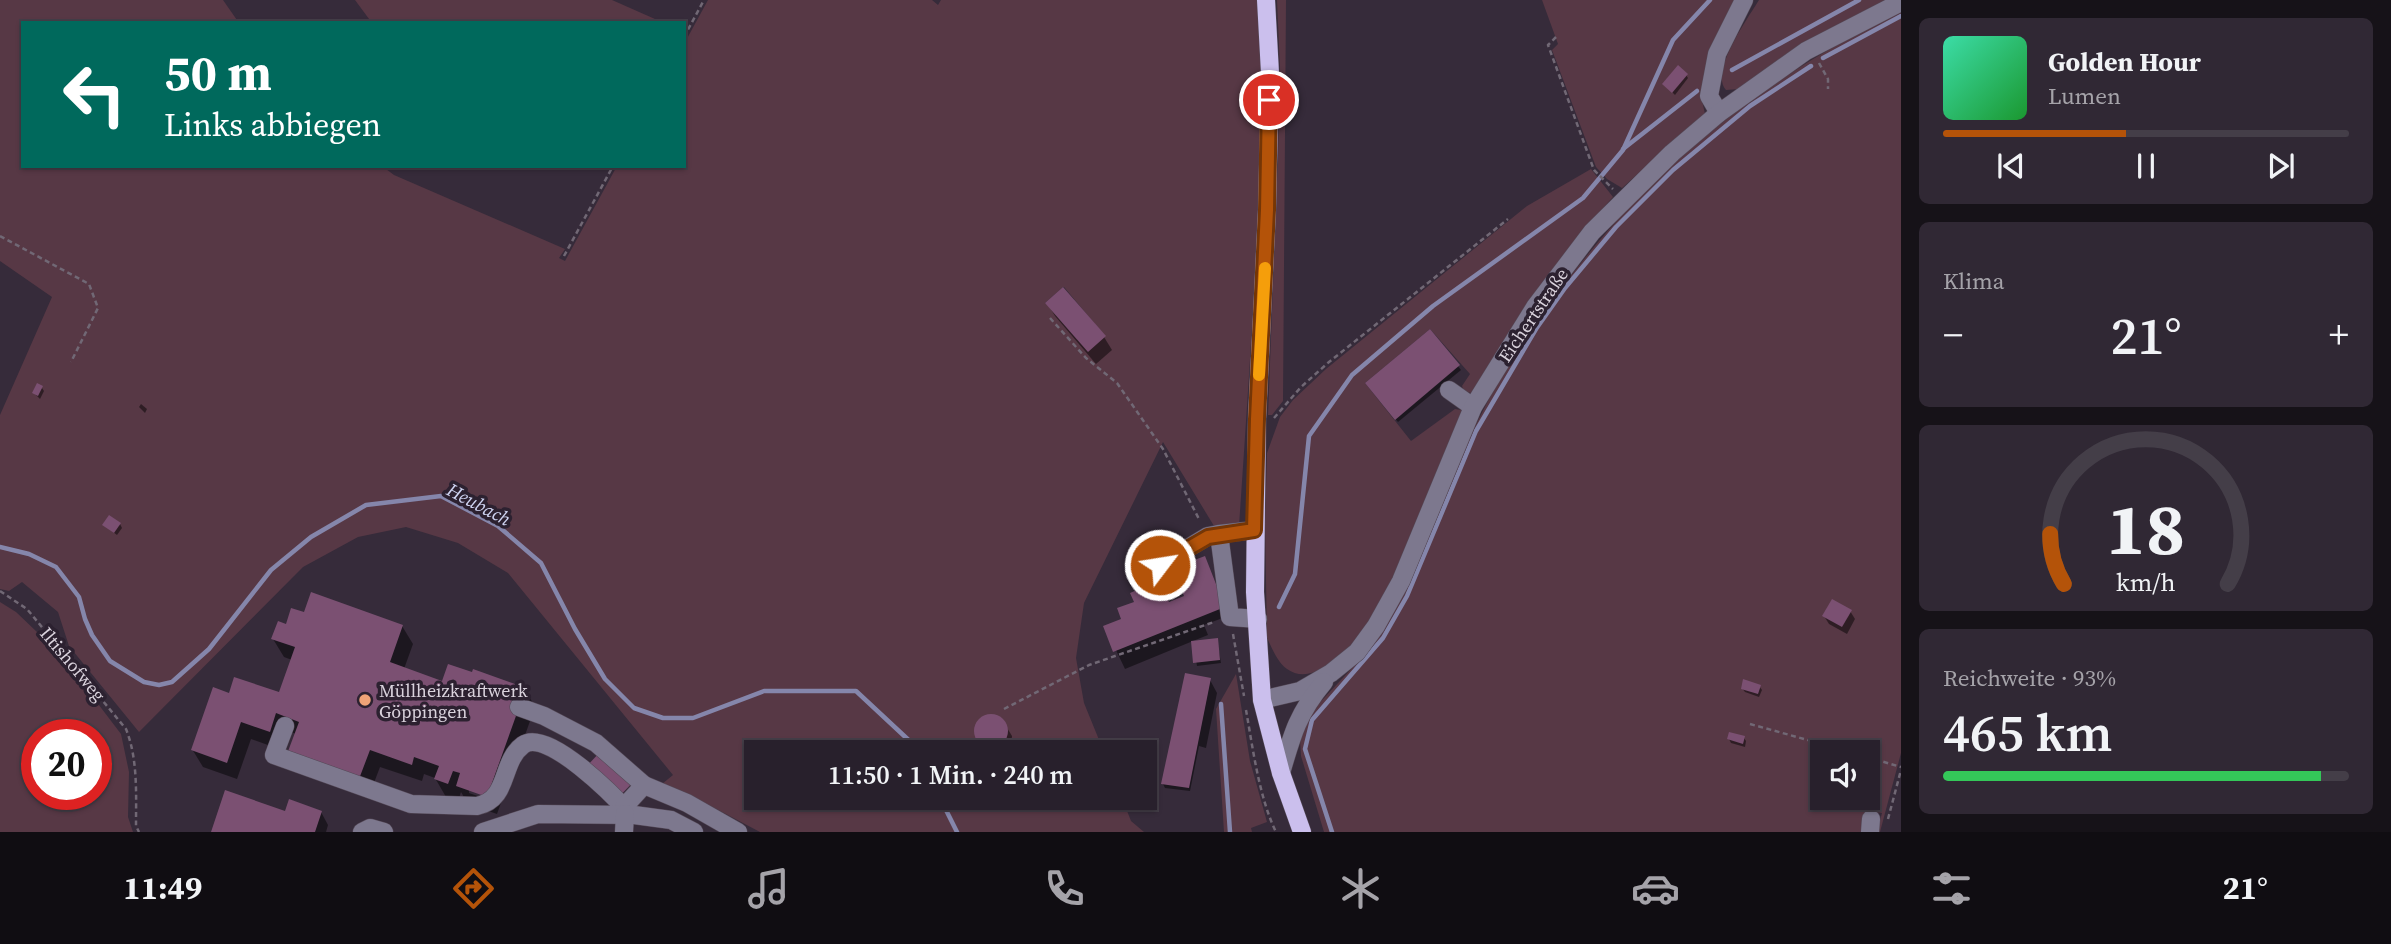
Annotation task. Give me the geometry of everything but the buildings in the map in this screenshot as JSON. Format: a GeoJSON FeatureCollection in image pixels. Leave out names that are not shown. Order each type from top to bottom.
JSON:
{"type":"FeatureCollection","features":[{"type":"Feature","properties":{"kind":"main road"},"geometry":{"type":"LineString","coordinates":[[1266,0],[1270,73],[1268,197],[1254,530],[1262,700],[1281,773],[1303,832]]}},
{"type":"Feature","properties":{"kind":"street"},"geometry":{"type":"LineString","coordinates":[[1719,113],[1709,96],[1717,54],[1744,0]]}},
{"type":"Feature","properties":{"kind":"street","name":"Eichertstraße"},"geometry":{"type":"LineString","coordinates":[[1262,700],[1300,691],[1331,673],[1357,652],[1376,626],[1401,581],[1473,407],[1535,307],[1592,232],[1672,153],[1719,113],[1806,51],[1901,2]]}},
{"type":"Feature","properties":{"kind":"street"},"geometry":{"type":"LineString","coordinates":[[1449,390],[1473,407]]}},
{"type":"Feature","properties":{"kind":"street"},"geometry":{"type":"LineString","coordinates":[[1160,565],[1213,536],[1254,530]]}},
{"type":"Feature","properties":{"kind":"street"},"geometry":{"type":"LineString","coordinates":[[1213,536],[1230,617],[1258,619]]}},
{"type":"Feature","properties":{"kind":"street"},"geometry":{"type":"LineString","coordinates":[[1281,773],[1306,703],[1331,673]]}},
{"type":"Feature","properties":{"kind":"street"},"geometry":{"type":"LineString","coordinates":[[519,707],[544,716],[596,743],[644,785],[687,803],[738,832]]}},
{"type":"Feature","properties":{"kind":"street"},"geometry":{"type":"LineString","coordinates":[[285,726],[274,755],[411,804],[488,804],[497,796],[521,747],[528,742],[535,742],[548,746],[587,771],[626,817]]}},
{"type":"Feature","properties":{"kind":"street"},"geometry":{"type":"LineString","coordinates":[[626,817],[644,785]]}},
{"type":"Feature","properties":{"kind":"street"},"geometry":{"type":"LineString","coordinates":[[483,832],[538,814],[671,820],[684,830]]}},
{"type":"Feature","properties":{"kind":"street"},"geometry":{"type":"LineString","coordinates":[[362,832],[370,828],[384,832]]}},
{"type":"Feature","properties":{"kind":"path"},"geometry":{"type":"LineString","coordinates":[[686,33],[705,0]]}},
{"type":"Feature","properties":{"kind":"path"},"geometry":{"type":"LineString","coordinates":[[1556,37],[1548,45],[1594,170],[1603,180]]}},
{"type":"Feature","properties":{"kind":"path"},"geometry":{"type":"LineString","coordinates":[[1806,51],[1823,67],[1828,79],[1828,89]]}},
{"type":"Feature","properties":{"kind":"path"},"geometry":{"type":"LineString","coordinates":[[564,256],[612,168]]}},
{"type":"Feature","properties":{"kind":"path"},"geometry":{"type":"LineString","coordinates":[[1256,439],[1301,387],[1329,362],[1508,219]]}},
{"type":"Feature","properties":{"kind":"path"},"geometry":{"type":"LineString","coordinates":[[0,236],[89,284],[98,308],[71,362]]}},
{"type":"Feature","properties":{"kind":"path"},"geometry":{"type":"LineString","coordinates":[[1050,318],[1086,358],[1117,383],[1163,449],[1213,536]]}},
{"type":"Feature","properties":{"kind":"path","name":"Iltishofweg"},"geometry":{"type":"LineString","coordinates":[[0,591],[27,609],[126,729],[131,743],[136,787],[136,826],[139,832]]}},
{"type":"Feature","properties":{"kind":"path"},"geometry":{"type":"LineString","coordinates":[[1004,709],[1089,665],[1230,617],[1255,757],[1270,820],[1276,832]]}},
{"type":"Feature","properties":{"kind":"path"},"geometry":{"type":"LineString","coordinates":[[1750,724],[1810,741]]}},
{"type":"Feature","properties":{"kind":"path"},"geometry":{"type":"LineString","coordinates":[[1876,823],[1901,768],[1880,761]]}},
{"type":"Feature","properties":{"kind":"shaded area"},"geometry":{"type":"Polygon","coordinates":[[[0,0],[223,0],[238,21],[21,21],[21,168],[385,168],[394,175],[565,249],[559,258],[565,261],[616,168],[686,168],[686,40],[708,0],[932,0],[938,5],[941,0],[1259,0],[1262,81],[1260,163],[1239,526],[1214,526],[1163,442],[1084,603],[1076,658],[1084,703],[1099,740],[744,740],[744,810],[1127,810],[1131,821],[1144,832],[760,832],[684,792],[662,784],[673,775],[508,573],[458,543],[406,527],[358,537],[303,567],[139,732],[69,646],[58,612],[22,582],[9,591],[0,589],[0,415],[52,297],[0,261],[0,0]],[[1064,287],[1045,303],[1105,336],[1064,287]]]}},
{"type":"Feature","properties":{"kind":"shaded area"},"geometry":{"type":"Polygon","coordinates":[[[355,0],[612,0],[659,21],[371,21],[355,0]]]}},
{"type":"Feature","properties":{"kind":"shaded area"},"geometry":{"type":"Polygon","coordinates":[[[1277,0],[1286,0],[1283,401],[1272,415],[1268,415],[1280,70],[1277,0]]]}},
{"type":"Feature","properties":{"kind":"shaded area"},"geometry":{"type":"Polygon","coordinates":[[[1542,0],[1739,0],[1701,96],[1705,114],[1622,188],[1607,179],[1596,167],[1552,50],[1558,44],[1542,0]]]}},
{"type":"Feature","properties":{"kind":"shaded area"},"geometry":{"type":"Polygon","coordinates":[[[1759,0],[1885,0],[1824,33],[1739,89],[1726,90],[1722,82],[1722,71],[1726,58],[1759,0]]]}},
{"type":"Feature","properties":{"kind":"shaded area"},"geometry":{"type":"Polygon","coordinates":[[[1901,11],[1901,753],[1880,832],[1877,832],[1882,813],[1870,811],[1863,832],[1324,832],[1301,756],[1300,739],[1311,712],[1354,666],[1497,383],[1537,322],[1623,214],[1671,166],[1722,122],[1777,82],[1837,45],[1901,11]]]}},
{"type":"Feature","properties":{"kind":"shaded area"},"geometry":{"type":"Polygon","coordinates":[[[1591,169],[1613,197],[1540,288],[1471,393],[1464,391],[1462,386],[1470,374],[1430,329],[1365,383],[1411,441],[1455,409],[1461,410],[1463,416],[1389,589],[1365,629],[1346,651],[1323,669],[1298,674],[1287,669],[1278,659],[1267,638],[1267,453],[1280,417],[1293,400],[1326,369],[1527,206],[1591,169]]]}},
{"type":"Feature","properties":{"kind":"shaded area"},"geometry":{"type":"Polygon","coordinates":[[[0,602],[16,612],[60,654],[110,719],[21,719],[21,810],[112,810],[112,722],[121,734],[129,772],[128,817],[133,832],[0,832],[0,602]]]}},
{"type":"Feature","properties":{"kind":"shaded area"},"geometry":{"type":"Polygon","coordinates":[[[1236,674],[1250,761],[1267,822],[1251,828],[1252,832],[1224,832],[1216,709],[1236,674]]]}},
{"type":"Feature","properties":{"kind":"waterway"},"geometry":{"type":"LineString","coordinates":[[1279,607],[1295,574],[1309,436],[1352,375],[1433,306],[1583,198],[1623,150],[1673,40],[1710,0]]}},
{"type":"Feature","properties":{"kind":"waterway"},"geometry":{"type":"LineString","coordinates":[[1732,70],[1859,0]]}},
{"type":"Feature","properties":{"kind":"waterway"},"geometry":{"type":"LineString","coordinates":[[1823,58],[1901,16]]}},
{"type":"Feature","properties":{"kind":"waterway"},"geometry":{"type":"LineString","coordinates":[[1332,832],[1305,749],[1312,720],[1383,638],[1407,596],[1476,431],[1536,329],[1565,288],[1616,227],[1673,170],[1750,106],[1811,66]]}},
{"type":"Feature","properties":{"kind":"waterway"},"geometry":{"type":"LineString","coordinates":[[1623,149],[1697,91]]}},
{"type":"Feature","properties":{"kind":"waterway","name":"Heubach"},"geometry":{"type":"LineString","coordinates":[[0,547],[29,554],[56,567],[79,597],[92,635],[110,661],[144,682],[159,685],[172,682],[209,649],[271,570],[311,537],[366,505],[441,496],[498,526],[541,563],[575,629],[605,679],[634,708],[663,718],[693,718],[764,691],[856,691],[909,740]]}},
{"type":"Feature","properties":{"kind":"waterway"},"geometry":{"type":"LineString","coordinates":[[1221,704],[1230,832]]}},
{"type":"Feature","properties":{"kind":"waterway","name":"Heubach"},"geometry":{"type":"LineString","coordinates":[[946,810],[957,832]]}},
{"type":"Feature","properties":{"kind":"slow traffic"},"geometry":{"type":"LineString","coordinates":[[1259,375],[1265,268]]}},
{"type":"Feature","properties":{"kind":"place","name":"Müllheizkraftwerk Göppingen"},"geometry":{"type":"Point","coordinates":[365,700]}},
{"type":"Feature","properties":{"kind":"route"},"geometry":{"type":"LineString","coordinates":[[1160,565],[1208,537],[1254,530],[1269,100]]}}]}
